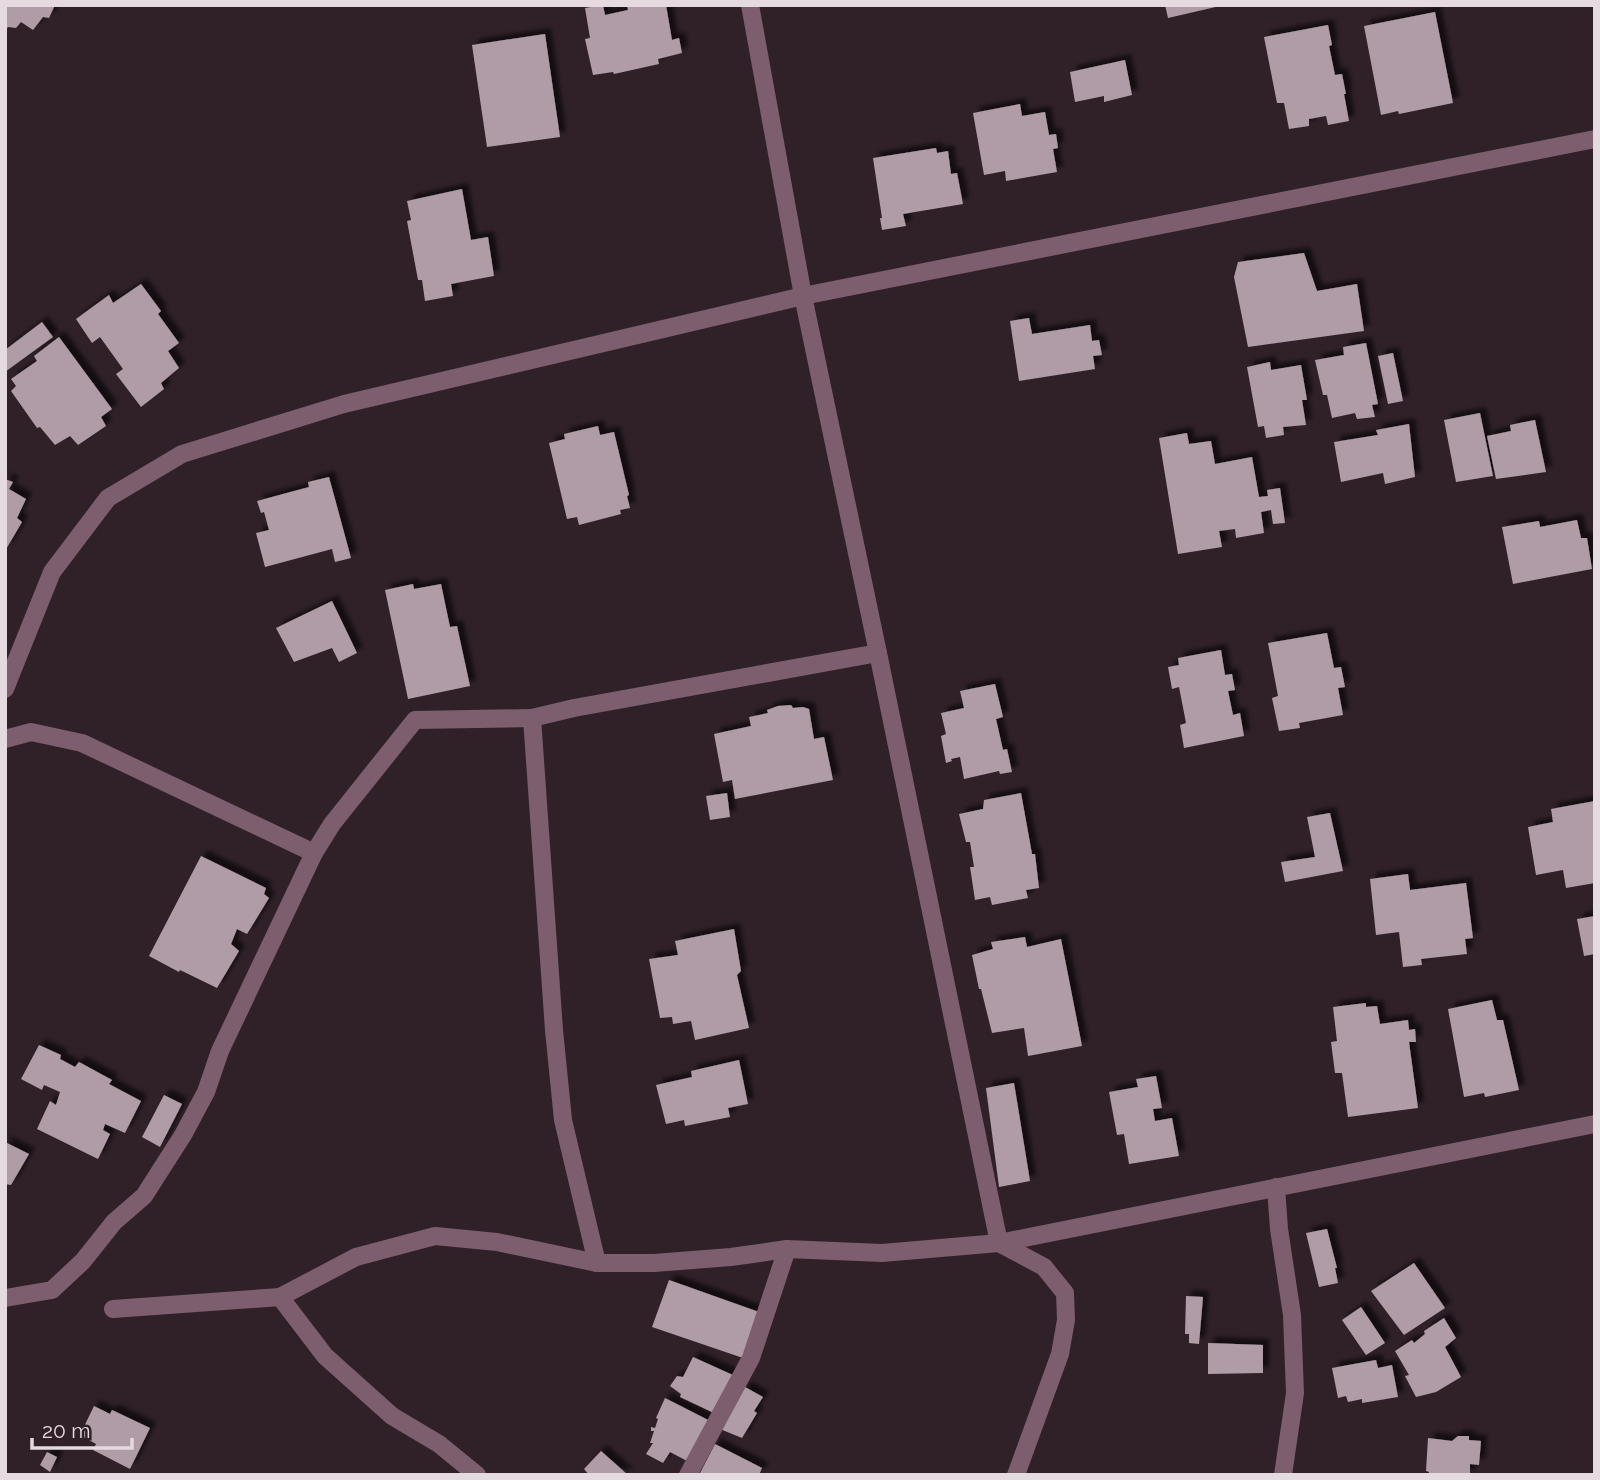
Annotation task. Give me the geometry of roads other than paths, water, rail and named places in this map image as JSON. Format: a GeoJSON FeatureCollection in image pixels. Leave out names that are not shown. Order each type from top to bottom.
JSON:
{"type":"FeatureCollection","features":[{"type":"Feature","properties":{"kind":"street"},"geometry":{"type":"LineString","coordinates":[[750,5],[803,296],[999,1243]]}},
{"type":"Feature","properties":{"kind":"street"},"geometry":{"type":"LineString","coordinates":[[5,689],[52,572],[108,498],[182,454],[344,404],[803,296],[1595,139]]}},
{"type":"Feature","properties":{"kind":"street"},"geometry":{"type":"LineString","coordinates":[[5,1298],[52,1290],[83,1261],[114,1222],[144,1196],[183,1135],[206,1092],[220,1051],[314,853],[332,824],[415,720],[532,718],[878,653]]}},
{"type":"Feature","properties":{"kind":"street"},"geometry":{"type":"LineString","coordinates":[[532,718],[563,1120],[597,1263]]}},
{"type":"Feature","properties":{"kind":"street"},"geometry":{"type":"LineString","coordinates":[[5,739],[31,732],[82,743],[314,853]]}},
{"type":"Feature","properties":{"kind":"street"},"geometry":{"type":"LineString","coordinates":[[113,1309],[280,1297],[356,1257],[435,1236],[497,1242],[597,1263],[654,1263],[787,1249],[882,1253],[999,1243],[1595,1124]]}},
{"type":"Feature","properties":{"kind":"street"},"geometry":{"type":"LineString","coordinates":[[1276,1187],[1279,1229],[1292,1315],[1295,1393],[1283,1475]]}},
{"type":"Feature","properties":{"kind":"street"},"geometry":{"type":"LineString","coordinates":[[999,1243],[1044,1267],[1065,1293],[1066,1320],[1060,1354],[1016,1475]]}},
{"type":"Feature","properties":{"kind":"street"},"geometry":{"type":"LineString","coordinates":[[688,1475],[751,1357],[787,1249]]}},
{"type":"Feature","properties":{"kind":"street"},"geometry":{"type":"LineString","coordinates":[[280,1297],[326,1356],[392,1416],[439,1444],[477,1475]]}}]}
